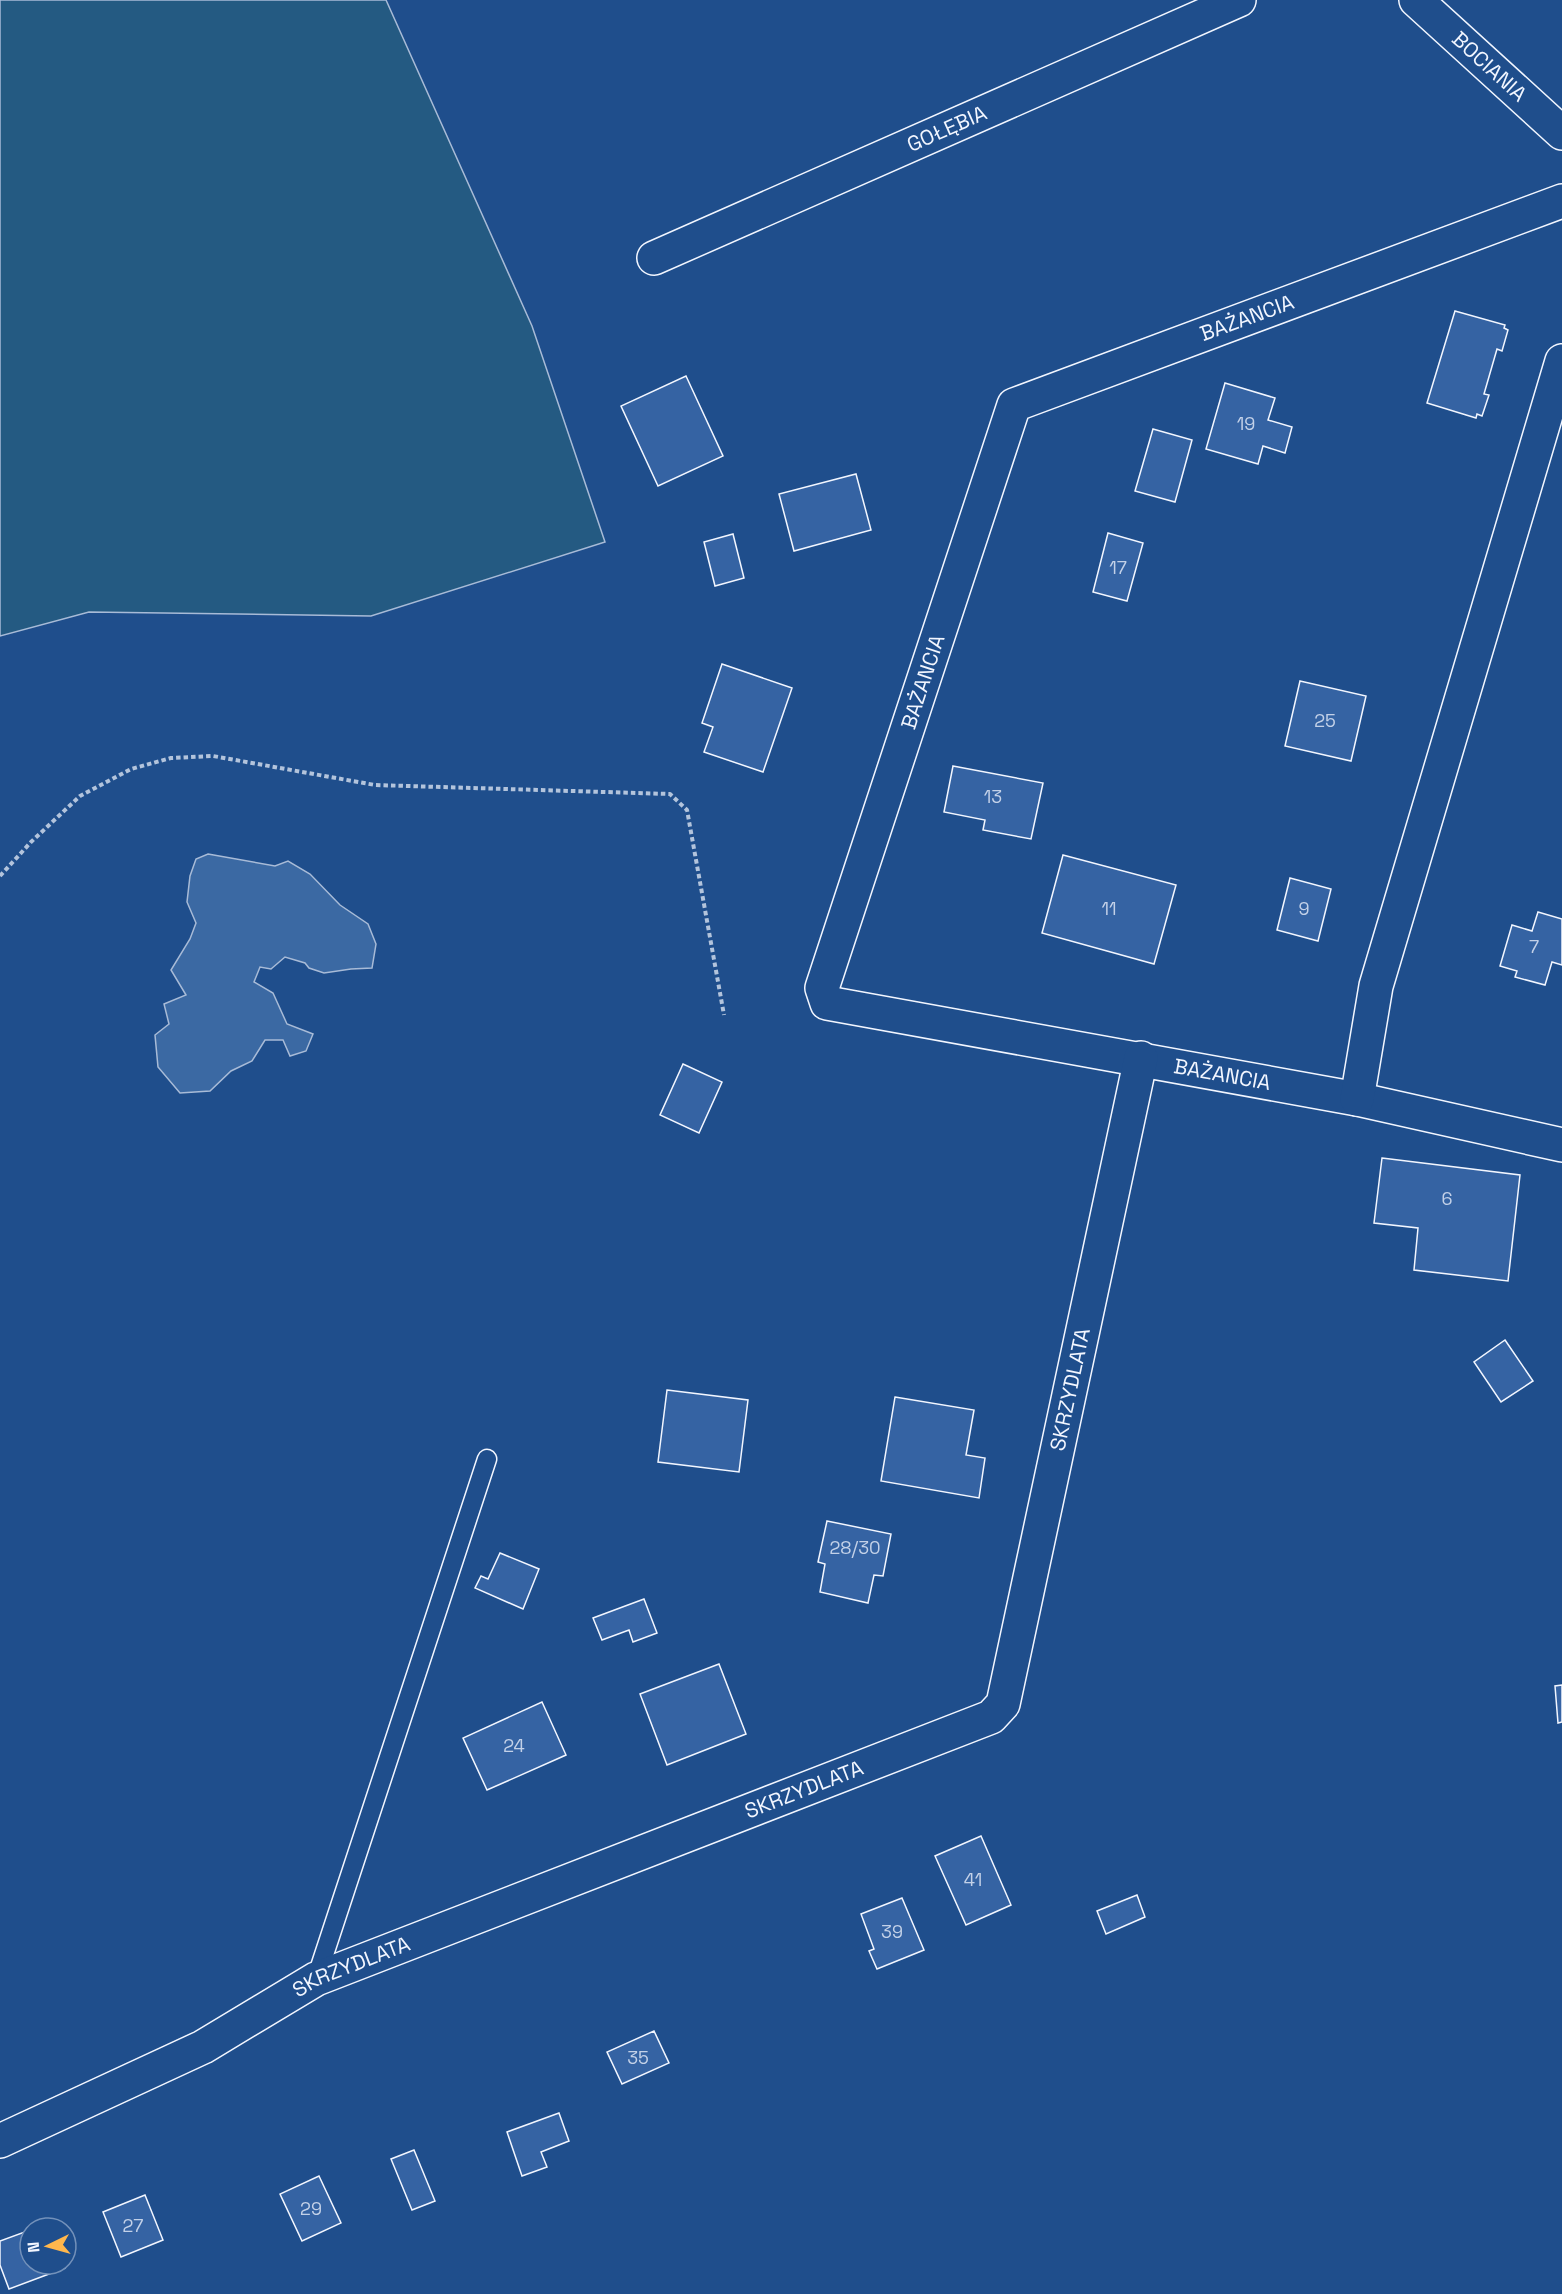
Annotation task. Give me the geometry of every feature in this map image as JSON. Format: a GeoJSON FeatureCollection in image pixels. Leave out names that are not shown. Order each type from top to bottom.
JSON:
{"type":"FeatureCollection","features":[{"type":"Feature","properties":{"kind":"street","name":"GOŁĘBIA"},"geometry":{"type":"LineString","coordinates":[[654,258],[1239,0]]}},
{"type":"Feature","properties":{"kind":"street","name":"BOCIANIA"},"geometry":{"type":"LineString","coordinates":[[1416,0],[1562,133]]}},
{"type":"Feature","properties":{"kind":"street","name":"BAŻANCIA"},"geometry":{"type":"LineString","coordinates":[[1562,201],[1014,405],[822,988],[827,1003],[1141,1058],[1357,1099],[1562,1145]]}},
{"type":"Feature","properties":{"kind":"street"},"geometry":{"type":"LineString","coordinates":[[1357,1099],[1376,986],[1562,361]]}},
{"type":"Feature","properties":{"kind":"street","name":"SKRZYDLATA"},"geometry":{"type":"LineString","coordinates":[[0,2141],[203,2047],[316,1979],[991,1718],[1003,1704],[1141,1058]]}},
{"type":"Feature","properties":{"kind":"lane"},"geometry":{"type":"LineString","coordinates":[[316,1979],[487,1459]]}},
{"type":"Feature","properties":{"kind":"path"},"geometry":{"type":"LineString","coordinates":[[0,876],[31,842],[80,796],[130,770],[171,758],[213,756],[375,785],[670,794],[687,810],[724,1015]]}},
{"type":"Feature","properties":{"kind":"shaded area"},"geometry":{"type":"Polygon","coordinates":[[[0,0],[386,0],[532,326],[605,542],[371,616],[89,612],[0,636],[0,0]]]}},
{"type":"Feature","properties":{"kind":"shaded area"},"geometry":{"type":"Polygon","coordinates":[[[208,854],[275,866],[288,861],[310,874],[340,905],[368,924],[376,944],[372,968],[324,973],[309,968],[305,963],[285,957],[271,969],[260,967],[254,982],[273,993],[287,1024],[313,1034],[306,1051],[290,1056],[283,1040],[265,1040],[252,1061],[231,1071],[210,1091],[180,1093],[158,1067],[155,1035],[169,1024],[164,1004],[186,995],[171,970],[190,939],[196,923],[187,902],[190,876],[196,859],[208,854]]]}},
{"type":"Feature","properties":{"kind":"building"},"geometry":{"type":"Polygon","coordinates":[[[1455,311],[1505,325],[1504,328],[1508,330],[1502,351],[1497,349],[1484,394],[1489,395],[1482,416],[1477,414],[1476,418],[1427,403],[1455,311]]]}},
{"type":"Feature","properties":{"kind":"building"},"geometry":{"type":"Polygon","coordinates":[[[686,376],[723,456],[658,486],[621,406],[686,376]]]}},
{"type":"Feature","properties":{"kind":"building"},"geometry":{"type":"Polygon","coordinates":[[[1225,383],[1275,398],[1268,420],[1292,427],[1285,453],[1263,446],[1258,464],[1206,449],[1225,383]]]}},
{"type":"Feature","properties":{"kind":"building"},"geometry":{"type":"Polygon","coordinates":[[[1153,429],[1192,440],[1175,502],[1135,491],[1153,429]]]}},
{"type":"Feature","properties":{"kind":"building"},"geometry":{"type":"Polygon","coordinates":[[[856,474],[871,530],[794,551],[779,494],[856,474]]]}},
{"type":"Feature","properties":{"kind":"building"},"geometry":{"type":"Polygon","coordinates":[[[1108,533],[1143,543],[1127,601],[1093,592],[1108,533]]]}},
{"type":"Feature","properties":{"kind":"building"},"geometry":{"type":"Polygon","coordinates":[[[733,534],[744,578],[715,586],[704,542],[733,534]]]}},
{"type":"Feature","properties":{"kind":"building"},"geometry":{"type":"Polygon","coordinates":[[[722,664],[792,688],[763,772],[704,752],[713,727],[702,723],[722,664]]]}},
{"type":"Feature","properties":{"kind":"building"},"geometry":{"type":"Polygon","coordinates":[[[1300,681],[1366,696],[1351,761],[1285,746],[1300,681]]]}},
{"type":"Feature","properties":{"kind":"building"},"geometry":{"type":"Polygon","coordinates":[[[953,766],[1043,783],[1031,839],[983,830],[985,820],[944,812],[953,766]]]}},
{"type":"Feature","properties":{"kind":"building"},"geometry":{"type":"Polygon","coordinates":[[[1063,855],[1176,885],[1154,964],[1042,933],[1063,855]]]}},
{"type":"Feature","properties":{"kind":"building"},"geometry":{"type":"Polygon","coordinates":[[[1290,878],[1331,889],[1318,941],[1277,930],[1290,878]]]}},
{"type":"Feature","properties":{"kind":"building"},"geometry":{"type":"Polygon","coordinates":[[[1538,912],[1562,919],[1562,965],[1552,962],[1545,985],[1515,977],[1517,971],[1500,966],[1512,925],[1532,931],[1538,912]]]}},
{"type":"Feature","properties":{"kind":"building"},"geometry":{"type":"Polygon","coordinates":[[[683,1064],[722,1082],[699,1133],[660,1115],[683,1064]]]}},
{"type":"Feature","properties":{"kind":"building"},"geometry":{"type":"Polygon","coordinates":[[[1382,1158],[1520,1175],[1508,1281],[1414,1270],[1418,1228],[1374,1223],[1382,1158]]]}},
{"type":"Feature","properties":{"kind":"building"},"geometry":{"type":"Polygon","coordinates":[[[1505,1340],[1533,1381],[1501,1402],[1474,1362],[1505,1340]]]}},
{"type":"Feature","properties":{"kind":"building"},"geometry":{"type":"Polygon","coordinates":[[[667,1390],[748,1400],[739,1472],[658,1462],[667,1390]]]}},
{"type":"Feature","properties":{"kind":"building"},"geometry":{"type":"Polygon","coordinates":[[[895,1397],[974,1410],[966,1455],[985,1458],[979,1498],[881,1481],[895,1397]]]}},
{"type":"Feature","properties":{"kind":"building"},"geometry":{"type":"Polygon","coordinates":[[[827,1521],[891,1534],[883,1576],[874,1575],[868,1603],[820,1592],[825,1564],[818,1562],[827,1521]]]}},
{"type":"Feature","properties":{"kind":"building"},"geometry":{"type":"Polygon","coordinates":[[[500,1553],[539,1569],[523,1609],[475,1588],[481,1576],[488,1579],[500,1553]]]}},
{"type":"Feature","properties":{"kind":"building"},"geometry":{"type":"Polygon","coordinates":[[[644,1599],[657,1633],[633,1642],[629,1630],[602,1640],[593,1618],[644,1599]]]}},
{"type":"Feature","properties":{"kind":"building"},"geometry":{"type":"Polygon","coordinates":[[[719,1664],[746,1734],[667,1765],[640,1694],[719,1664]]]}},
{"type":"Feature","properties":{"kind":"building"},"geometry":{"type":"Polygon","coordinates":[[[1562,1685],[1562,1722],[1558,1723],[1555,1686],[1562,1685]]]}},
{"type":"Feature","properties":{"kind":"building"},"geometry":{"type":"Polygon","coordinates":[[[542,1702],[566,1755],[487,1790],[463,1738],[542,1702]]]}},
{"type":"Feature","properties":{"kind":"building"},"geometry":{"type":"Polygon","coordinates":[[[981,1836],[1011,1905],[966,1925],[935,1856],[981,1836]]]}},
{"type":"Feature","properties":{"kind":"building"},"geometry":{"type":"Polygon","coordinates":[[[1137,1895],[1145,1917],[1106,1934],[1097,1911],[1137,1895]]]}},
{"type":"Feature","properties":{"kind":"building"},"geometry":{"type":"Polygon","coordinates":[[[902,1898],[924,1950],[877,1969],[869,1951],[874,1949],[861,1914],[902,1898]]]}},
{"type":"Feature","properties":{"kind":"building"},"geometry":{"type":"Polygon","coordinates":[[[654,2031],[669,2063],[622,2084],[607,2052],[654,2031]]]}},
{"type":"Feature","properties":{"kind":"building"},"geometry":{"type":"Polygon","coordinates":[[[559,2113],[569,2141],[541,2152],[547,2167],[522,2176],[507,2132],[559,2113]]]}},
{"type":"Feature","properties":{"kind":"building"},"geometry":{"type":"Polygon","coordinates":[[[414,2150],[435,2201],[412,2210],[391,2159],[414,2150]]]}},
{"type":"Feature","properties":{"kind":"building"},"geometry":{"type":"Polygon","coordinates":[[[319,2176],[341,2223],[302,2241],[280,2194],[319,2176]]]}},
{"type":"Feature","properties":{"kind":"building"},"geometry":{"type":"Polygon","coordinates":[[[145,2195],[163,2240],[121,2257],[103,2212],[145,2195]]]}},
{"type":"Feature","properties":{"kind":"building"},"geometry":{"type":"Polygon","coordinates":[[[18,2234],[18,2276],[44,2276],[9,2289],[0,2265],[0,2241],[18,2234]]]}}]}
